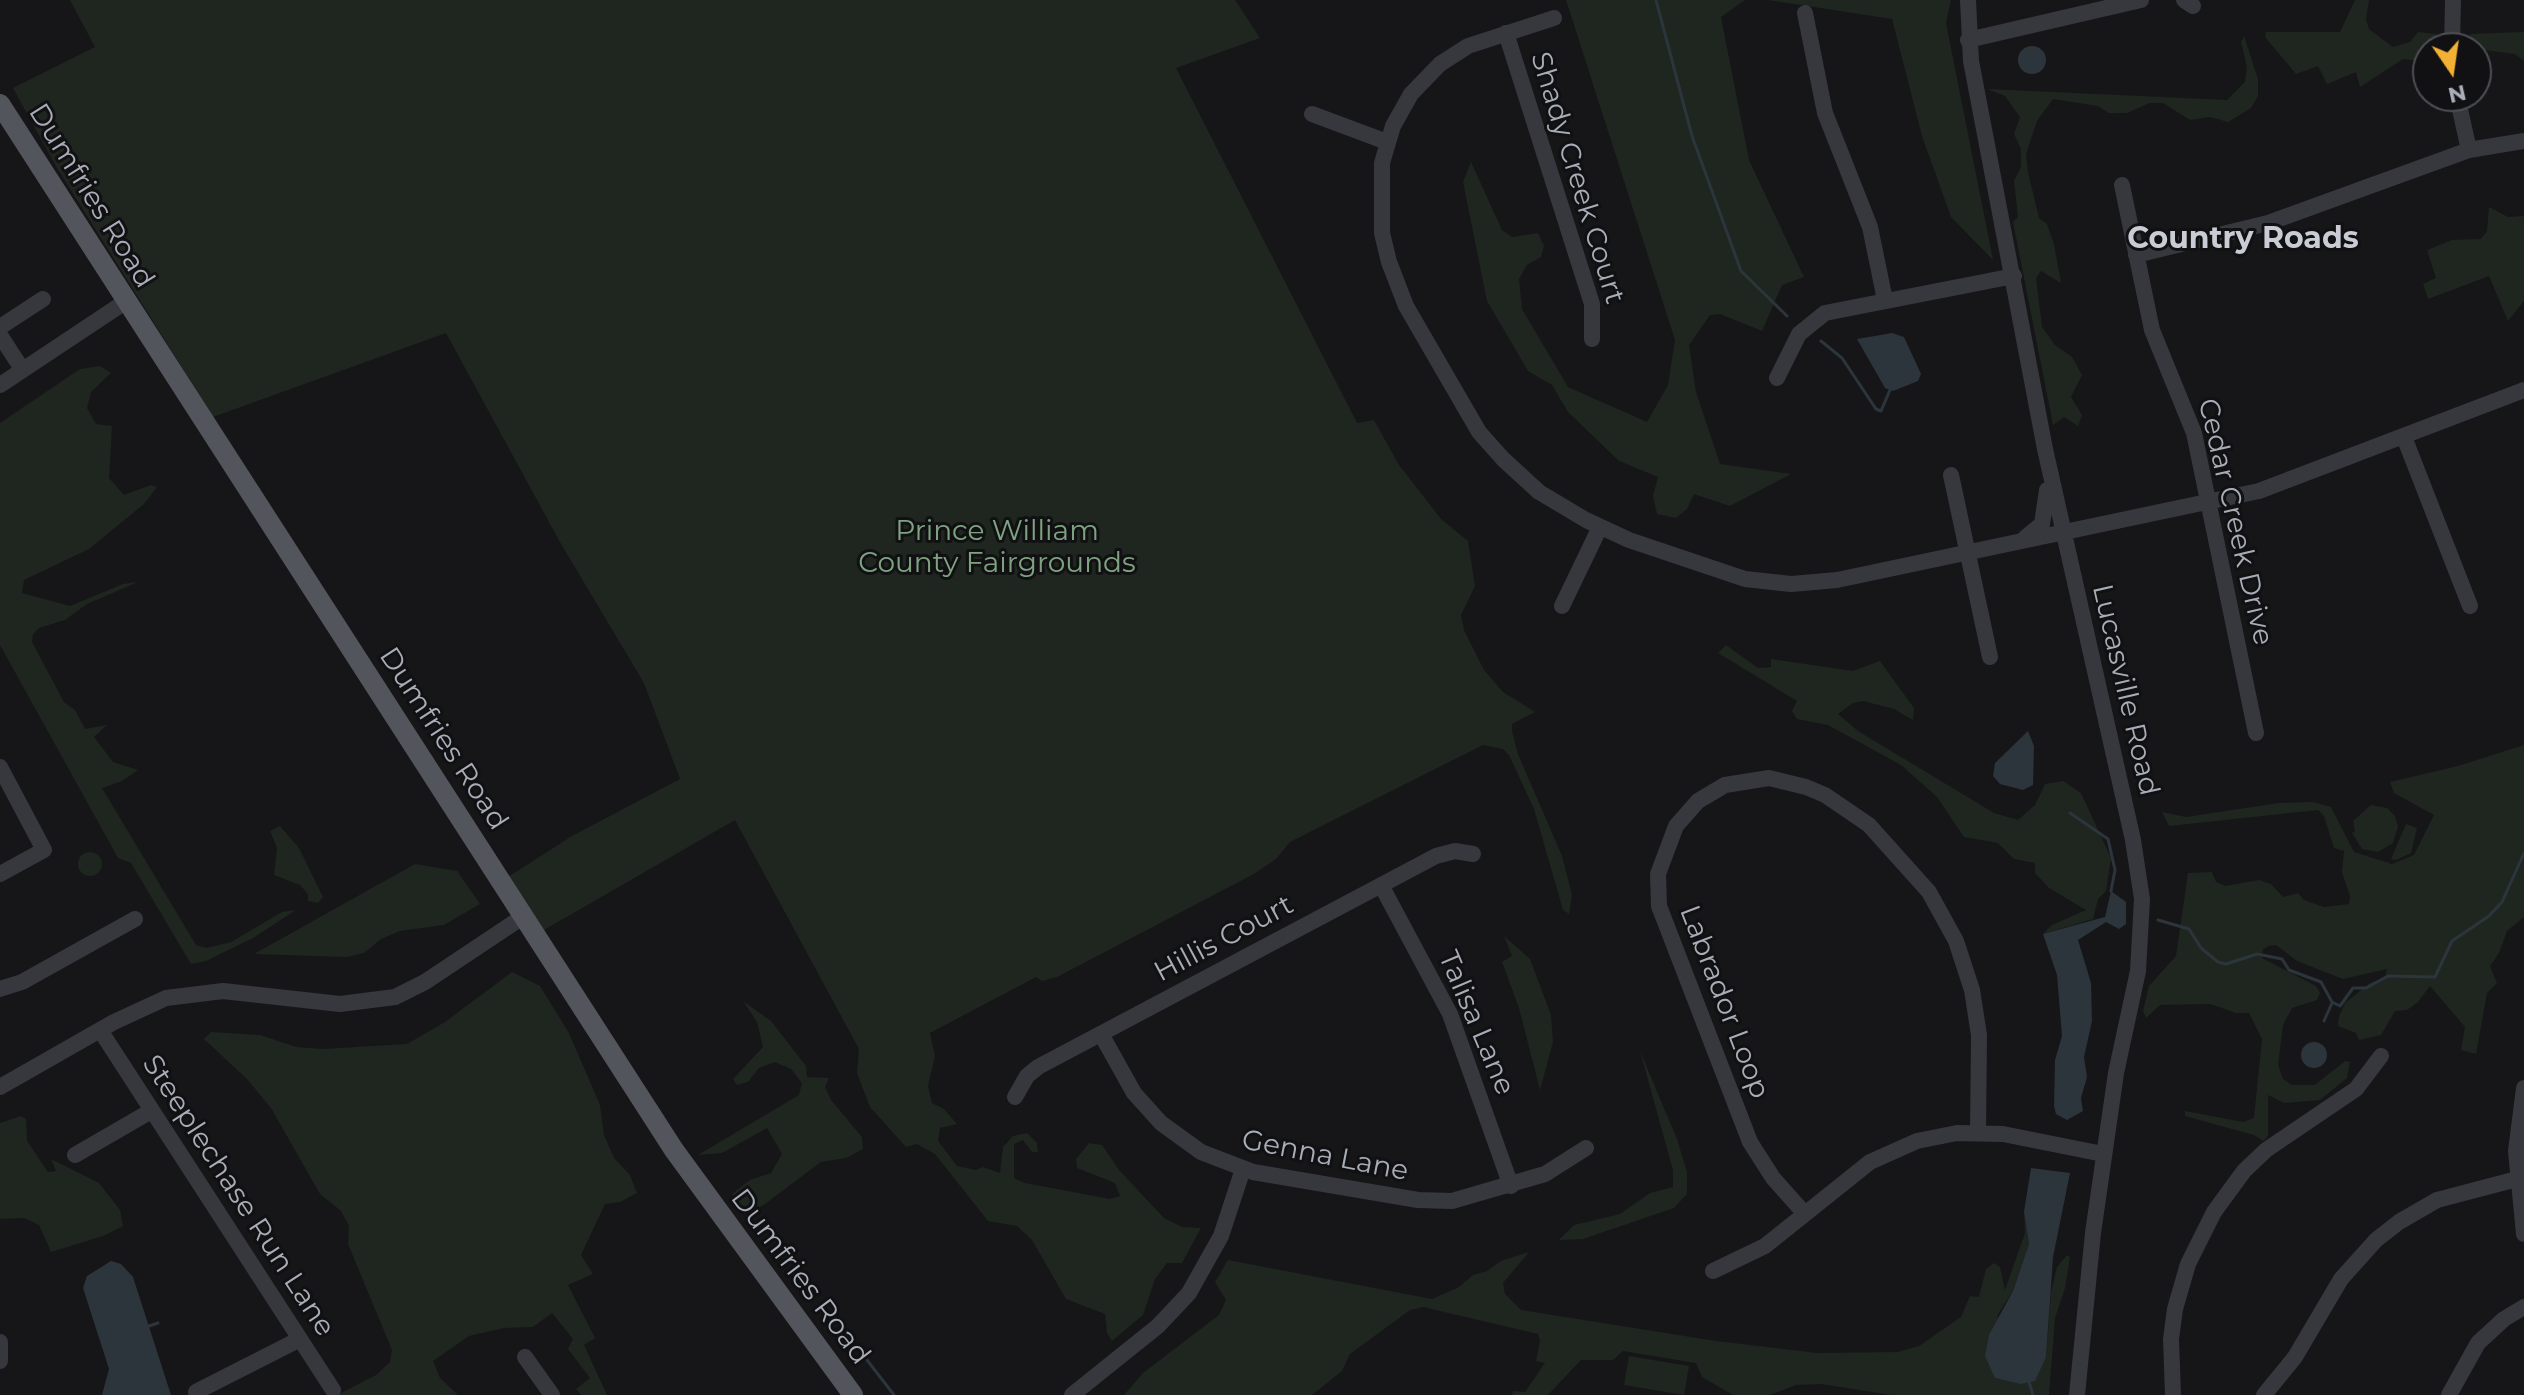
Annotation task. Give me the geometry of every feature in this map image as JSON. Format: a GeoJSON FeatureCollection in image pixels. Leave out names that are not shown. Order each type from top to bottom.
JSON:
{"type":"FeatureCollection","features":[{"type":"Feature","properties":{"kind":"main road","name":"Dumfries Road"},"geometry":{"type":"LineString","coordinates":[[0,104],[682,1163],[853,1395]]}},
{"type":"Feature","properties":{"kind":"street","name":"Lucasville Road"},"geometry":{"type":"LineString","coordinates":[[1968,0],[1968,40],[2045,449],[2133,840],[2142,899],[2138,971],[2103,1154],[2077,1395]]}},
{"type":"Feature","properties":{"kind":"street"},"geometry":{"type":"LineString","coordinates":[[1968,40],[2141,0]]}},
{"type":"Feature","properties":{"kind":"street"},"geometry":{"type":"LineString","coordinates":[[2452,32],[2453,0]]}},
{"type":"Feature","properties":{"kind":"street"},"geometry":{"type":"LineString","coordinates":[[1805,13],[1825,113],[1870,227],[1885,300]]}},
{"type":"Feature","properties":{"kind":"street"},"geometry":{"type":"LineString","coordinates":[[1554,18],[1468,46],[1424,78],[1400,111],[1387,142],[1380,210],[1389,262],[1406,306],[1462,407],[1518,475],[1557,504],[1600,527],[1692,563],[1770,583],[1837,580],[1968,553],[2208,503],[2302,478],[2524,390]]}},
{"type":"Feature","properties":{"kind":"street","name":"Shady Creek Court"},"geometry":{"type":"LineString","coordinates":[[1506,33],[1592,304],[1592,339]]}},
{"type":"Feature","properties":{"kind":"street"},"geometry":{"type":"LineString","coordinates":[[2461,112],[2469,150]]}},
{"type":"Feature","properties":{"kind":"street"},"geometry":{"type":"LineString","coordinates":[[1312,114],[1387,142]]}},
{"type":"Feature","properties":{"kind":"street"},"geometry":{"type":"LineString","coordinates":[[2136,255],[2268,223],[2469,150],[2524,141]]}},
{"type":"Feature","properties":{"kind":"street","name":"Cedar Creek Drive"},"geometry":{"type":"LineString","coordinates":[[2122,185],[2152,330],[2190,420],[2256,733]]}},
{"type":"Feature","properties":{"kind":"street"},"geometry":{"type":"LineString","coordinates":[[1777,378],[1795,339],[1814,319],[1831,310],[2014,276]]}},
{"type":"Feature","properties":{"kind":"street"},"geometry":{"type":"LineString","coordinates":[[0,327],[43,299]]}},
{"type":"Feature","properties":{"kind":"street"},"geometry":{"type":"LineString","coordinates":[[0,385],[125,302]]}},
{"type":"Feature","properties":{"kind":"street"},"geometry":{"type":"LineString","coordinates":[[0,335],[22,369]]}},
{"type":"Feature","properties":{"kind":"street"},"geometry":{"type":"LineString","coordinates":[[2404,437],[2470,606]]}},
{"type":"Feature","properties":{"kind":"street"},"geometry":{"type":"LineString","coordinates":[[2018,542],[2037,530],[2046,515],[2045,449]]}},
{"type":"Feature","properties":{"kind":"street"},"geometry":{"type":"LineString","coordinates":[[1951,475],[1990,657]]}},
{"type":"Feature","properties":{"kind":"street"},"geometry":{"type":"LineString","coordinates":[[1562,606],[1600,527]]}},
{"type":"Feature","properties":{"kind":"street"},"geometry":{"type":"LineString","coordinates":[[0,767],[44,850],[0,874]]}},
{"type":"Feature","properties":{"kind":"street","name":"Labrador Loop"},"geometry":{"type":"LineString","coordinates":[[1805,1214],[1773,1178],[1750,1142],[1659,906],[1658,874],[1672,833],[1687,810],[1725,785],[1769,778],[1825,795],[1869,825],[1929,892],[1956,941],[1972,990],[1979,1035],[1978,1132]]}},
{"type":"Feature","properties":{"kind":"street","name":"Hillis Court"},"geometry":{"type":"LineString","coordinates":[[1015,1097],[1027,1076],[1038,1067],[1381,885],[1443,853],[1473,854]]}},
{"type":"Feature","properties":{"kind":"street","name":"Talisa Lane"},"geometry":{"type":"LineString","coordinates":[[1381,885],[1450,1014],[1511,1186]]}},
{"type":"Feature","properties":{"kind":"street"},"geometry":{"type":"LineString","coordinates":[[0,1087],[155,1002],[207,991],[340,1004],[390,999],[425,982],[524,916]]}},
{"type":"Feature","properties":{"kind":"street"},"geometry":{"type":"LineString","coordinates":[[0,989],[22,982],[135,919]]}},
{"type":"Feature","properties":{"kind":"street","name":"Steeplechase Run Lane"},"geometry":{"type":"LineString","coordinates":[[100,1030],[333,1390]]}},
{"type":"Feature","properties":{"kind":"street","name":"Genna Lane"},"geometry":{"type":"LineString","coordinates":[[1101,1034],[1134,1093],[1161,1123],[1201,1152],[1243,1169],[1433,1202],[1471,1198],[1511,1186],[1545,1174],[1586,1148]]}},
{"type":"Feature","properties":{"kind":"street"},"geometry":{"type":"LineString","coordinates":[[2173,1395],[2171,1353],[2175,1309],[2188,1264],[2214,1212],[2244,1171],[2266,1150],[2356,1089],[2368,1078],[2381,1056]]}},
{"type":"Feature","properties":{"kind":"street"},"geometry":{"type":"LineString","coordinates":[[2524,1088],[2519,1119],[2517,1179],[2524,1234]]}},
{"type":"Feature","properties":{"kind":"street"},"geometry":{"type":"LineString","coordinates":[[75,1155],[151,1111]]}},
{"type":"Feature","properties":{"kind":"street"},"geometry":{"type":"LineString","coordinates":[[1713,1271],[1765,1246],[1848,1176],[1893,1150],[1935,1136],[1978,1132],[2103,1154]]}},
{"type":"Feature","properties":{"kind":"street"},"geometry":{"type":"LineString","coordinates":[[1072,1395],[1148,1334],[1189,1293],[1221,1236],[1243,1169]]}},
{"type":"Feature","properties":{"kind":"street"},"geometry":{"type":"LineString","coordinates":[[2264,1395],[2295,1357],[2341,1279],[2376,1240],[2399,1222],[2437,1200],[2517,1179]]}},
{"type":"Feature","properties":{"kind":"street"},"geometry":{"type":"LineString","coordinates":[[2449,1395],[2478,1343],[2504,1319],[2524,1307]]}},
{"type":"Feature","properties":{"kind":"street"},"geometry":{"type":"LineString","coordinates":[[196,1392],[300,1339]]}},
{"type":"Feature","properties":{"kind":"street"},"geometry":{"type":"LineString","coordinates":[[0,1342],[0,1361]]}},
{"type":"Feature","properties":{"kind":"street"},"geometry":{"type":"LineString","coordinates":[[525,1357],[552,1395]]}},
{"type":"Feature","properties":{"kind":"green space","name":"Prince William County Fairgrounds"},"geometry":{"type":"Polygon","coordinates":[[[70,0],[1235,0],[1260,38],[1176,68],[1357,423],[1374,420],[1399,465],[1441,519],[1468,541],[1475,586],[1461,615],[1464,630],[1484,670],[1503,692],[1535,712],[1512,724],[1512,731],[1518,754],[1562,856],[1572,895],[1569,914],[1563,910],[1534,809],[1509,755],[1503,749],[1483,745],[1290,842],[1276,859],[1252,875],[1057,977],[1042,981],[1036,977],[930,1033],[935,1056],[928,1086],[932,1103],[944,1109],[957,1124],[940,1128],[938,1141],[957,1166],[976,1170],[983,1167],[1000,1173],[1003,1147],[1013,1136],[1027,1133],[1037,1143],[1038,1152],[1032,1152],[1023,1140],[1014,1144],[1014,1178],[1025,1183],[1110,1199],[1120,1196],[1115,1183],[1077,1168],[1076,1159],[1089,1143],[1102,1145],[1119,1170],[1164,1218],[1182,1227],[1201,1228],[1182,1263],[1167,1263],[1155,1279],[1143,1315],[1112,1341],[1107,1333],[1105,1314],[1066,1299],[1032,1240],[1017,1226],[988,1221],[935,1154],[917,1144],[906,1147],[870,1107],[857,1073],[859,1049],[735,820],[544,930],[508,877],[572,836],[680,779],[644,683],[561,544],[446,333],[213,417],[57,168],[13,88],[95,47],[70,0]]]}},
{"type":"Feature","properties":{"kind":"green space"},"geometry":{"type":"Polygon","coordinates":[[[1566,0],[1745,0],[1721,17],[1749,160],[1804,277],[1782,285],[1762,331],[1720,314],[1710,315],[1689,345],[1696,392],[1720,464],[1791,474],[1730,506],[1694,494],[1687,509],[1676,518],[1657,514],[1653,496],[1658,477],[1619,461],[1568,412],[1552,385],[1528,371],[1487,301],[1463,182],[1471,162],[1502,230],[1512,237],[1538,233],[1544,246],[1541,257],[1527,265],[1519,279],[1522,309],[1568,387],[1647,422],[1668,385],[1675,340],[1566,0]]]}},
{"type":"Feature","properties":{"kind":"green space"},"geometry":{"type":"Polygon","coordinates":[[[1768,0],[1951,0],[1946,23],[1993,260],[1951,217],[1922,136],[1892,19],[1768,0]]]}},
{"type":"Feature","properties":{"kind":"green space"},"geometry":{"type":"Polygon","coordinates":[[[2355,0],[2369,0],[2366,20],[2369,29],[2393,47],[2412,40],[2412,60],[2403,59],[2360,87],[2356,72],[2327,84],[2318,66],[2296,74],[2265,37],[2266,32],[2340,32],[2355,0]]]}},
{"type":"Feature","properties":{"kind":"green space"},"geometry":{"type":"Polygon","coordinates":[[[2524,32],[2524,61],[2515,54],[2492,51],[2492,33],[2524,32]]]}},
{"type":"Feature","properties":{"kind":"green space"},"geometry":{"type":"Polygon","coordinates":[[[2244,36],[2258,79],[2258,96],[2251,108],[2228,122],[2210,117],[2190,120],[2163,103],[2150,103],[2127,113],[2109,113],[2098,106],[2053,99],[2037,121],[2026,154],[2028,172],[2039,218],[2047,224],[2054,244],[2061,283],[2041,271],[2036,278],[2042,327],[2055,345],[2072,357],[2082,375],[2071,397],[2082,415],[2078,426],[2064,417],[2053,425],[2013,222],[2018,217],[2014,181],[2021,167],[2021,149],[2014,134],[2020,117],[2005,96],[1987,89],[2227,100],[2245,82],[2247,67],[2241,42],[2244,36]]]}},
{"type":"Feature","properties":{"kind":"green space"},"geometry":{"type":"Polygon","coordinates":[[[2489,207],[2508,217],[2524,216],[2524,301],[2508,321],[2489,276],[2428,299],[2423,284],[2436,278],[2427,250],[2452,240],[2481,239],[2487,231],[2489,207]]]}},
{"type":"Feature","properties":{"kind":"green space"},"geometry":{"type":"Polygon","coordinates":[[[100,366],[111,373],[91,392],[87,408],[96,424],[112,426],[109,478],[124,495],[151,485],[157,487],[144,504],[89,549],[24,580],[22,593],[70,606],[123,584],[138,582],[87,604],[65,620],[39,628],[33,634],[32,642],[64,702],[75,710],[85,729],[107,725],[94,737],[113,762],[138,770],[122,781],[102,788],[196,945],[206,948],[231,942],[282,912],[296,910],[253,938],[206,961],[191,964],[131,863],[118,858],[0,645],[0,423],[80,369],[100,366]]]}},
{"type":"Feature","properties":{"kind":"green space"},"geometry":{"type":"Polygon","coordinates":[[[1726,645],[1758,668],[1771,667],[1771,659],[1853,671],[1880,661],[1914,708],[1913,720],[1894,709],[1863,701],[1853,703],[1838,714],[1858,731],[1994,813],[2018,820],[2035,805],[2045,784],[2063,781],[2081,793],[2111,858],[2106,891],[2098,899],[2093,919],[2043,934],[2052,925],[2086,910],[2049,888],[2035,873],[2035,863],[2014,859],[1998,843],[1964,837],[1937,797],[1901,765],[1828,725],[1797,719],[1792,711],[1797,701],[1718,653],[1726,645]]]}},
{"type":"Feature","properties":{"kind":"green space"},"geometry":{"type":"Polygon","coordinates":[[[2524,745],[2524,917],[2507,931],[2499,953],[2490,966],[2497,983],[2487,993],[2476,1054],[2461,1050],[2465,1027],[2430,986],[2418,1002],[2407,1010],[2395,1011],[2381,1035],[2359,1040],[2356,1033],[2338,1026],[2339,1017],[2345,1003],[2370,983],[2385,978],[2387,969],[2343,979],[2297,961],[2276,945],[2269,946],[2263,949],[2262,958],[2316,986],[2320,993],[2317,1000],[2292,1008],[2283,1025],[2278,1065],[2283,1079],[2292,1085],[2315,1085],[2345,1061],[2350,1062],[2347,1078],[2320,1100],[2284,1103],[2268,1095],[2268,1136],[2263,1141],[2254,1135],[2185,1116],[2185,1111],[2243,1122],[2254,1118],[2262,1039],[2249,1013],[2236,1013],[2210,1004],[2160,1005],[2146,1018],[2143,1011],[2149,986],[2176,956],[2188,873],[2212,872],[2216,882],[2226,886],[2259,880],[2271,884],[2283,897],[2298,893],[2304,900],[2324,907],[2349,904],[2350,896],[2342,872],[2344,851],[2334,848],[2324,816],[2318,810],[2169,826],[2162,812],[2186,817],[2279,803],[2313,802],[2331,807],[2354,852],[2392,864],[2414,855],[2434,815],[2394,793],[2390,782],[2458,766],[2524,745]]]}},
{"type":"Feature","properties":{"kind":"green space"},"geometry":{"type":"Polygon","coordinates":[[[2371,805],[2387,808],[2395,816],[2398,827],[2393,843],[2378,852],[2362,849],[2352,833],[2355,831],[2353,821],[2371,805]]]}},
{"type":"Feature","properties":{"kind":"green space"},"geometry":{"type":"Polygon","coordinates":[[[2406,824],[2417,828],[2411,853],[2391,859],[2406,824]]]}},
{"type":"Feature","properties":{"kind":"green space"},"geometry":{"type":"Polygon","coordinates":[[[280,826],[299,848],[323,897],[318,903],[308,901],[308,894],[300,885],[274,875],[277,848],[270,831],[280,826]]]}},
{"type":"Feature","properties":{"kind":"green space"},"geometry":{"type":"Polygon","coordinates":[[[90,852],[101,859],[102,864],[95,875],[90,876],[79,869],[78,864],[85,853],[90,852]]]}},
{"type":"Feature","properties":{"kind":"green space"},"geometry":{"type":"Polygon","coordinates":[[[415,864],[457,871],[480,904],[444,925],[400,931],[381,939],[364,953],[347,957],[254,954],[415,864]]]}},
{"type":"Feature","properties":{"kind":"green space"},"geometry":{"type":"Polygon","coordinates":[[[1504,936],[1530,959],[1551,1015],[1553,1042],[1540,1090],[1519,1008],[1502,962],[1512,956],[1504,936]]]}},
{"type":"Feature","properties":{"kind":"green space"},"geometry":{"type":"Polygon","coordinates":[[[512,972],[540,986],[569,1033],[600,1105],[604,1135],[614,1158],[630,1175],[637,1193],[620,1202],[605,1204],[581,1255],[593,1274],[568,1285],[595,1338],[584,1345],[607,1395],[581,1395],[576,1389],[590,1378],[568,1349],[573,1339],[552,1313],[533,1327],[504,1328],[469,1336],[433,1361],[440,1378],[458,1395],[337,1395],[376,1375],[390,1362],[392,1350],[348,1244],[349,1226],[341,1211],[320,1194],[271,1108],[247,1079],[204,1039],[211,1032],[260,1035],[296,1047],[323,1049],[407,1044],[445,1022],[512,972]]]}},
{"type":"Feature","properties":{"kind":"green space"},"geometry":{"type":"Polygon","coordinates":[[[743,1001],[771,1021],[806,1066],[807,1077],[829,1078],[825,1087],[831,1100],[862,1137],[863,1149],[846,1158],[821,1162],[765,1204],[745,1215],[732,1194],[750,1180],[771,1173],[782,1154],[767,1128],[722,1153],[698,1155],[799,1095],[802,1083],[791,1069],[775,1062],[759,1068],[748,1082],[737,1085],[733,1079],[763,1047],[757,1022],[743,1001]]]}},
{"type":"Feature","properties":{"kind":"green space"},"geometry":{"type":"Polygon","coordinates":[[[1640,1051],[1677,1139],[1687,1172],[1687,1194],[1674,1208],[1583,1239],[1559,1240],[1574,1225],[1620,1214],[1650,1193],[1673,1187],[1673,1170],[1640,1051]]]}},
{"type":"Feature","properties":{"kind":"green space"},"geometry":{"type":"Polygon","coordinates":[[[21,1116],[26,1119],[27,1141],[48,1172],[56,1171],[51,1159],[99,1183],[120,1210],[123,1226],[103,1236],[51,1252],[39,1225],[24,1218],[0,1219],[0,1123],[21,1116]]]}},
{"type":"Feature","properties":{"kind":"green space"},"geometry":{"type":"Polygon","coordinates":[[[2024,1212],[2029,1244],[2013,1291],[1998,1314],[1995,1378],[2020,1384],[2046,1357],[2051,1292],[2057,1267],[2067,1255],[2070,1257],[2065,1288],[2055,1318],[2049,1395],[1891,1395],[1821,1384],[1796,1385],[1770,1395],[1733,1395],[1702,1377],[1696,1363],[1623,1351],[1613,1360],[1581,1360],[1548,1395],[1512,1395],[1513,1391],[1525,1392],[1545,1363],[1536,1361],[1540,1341],[1538,1334],[1423,1307],[1410,1310],[1350,1354],[1342,1371],[1312,1395],[1124,1395],[1143,1373],[1219,1315],[1226,1300],[1215,1282],[1228,1260],[1432,1299],[1459,1287],[1473,1275],[1487,1271],[1501,1261],[1529,1252],[1503,1283],[1505,1294],[1521,1310],[1716,1341],[1817,1353],[1898,1352],[1919,1346],[1961,1317],[1970,1296],[1979,1297],[1986,1269],[1994,1263],[2000,1267],[2005,1290],[2025,1233],[2024,1212]]]}},
{"type":"Feature","properties":{"kind":"green space"},"geometry":{"type":"Polygon","coordinates":[[[1629,1356],[1689,1366],[1684,1395],[1624,1385],[1629,1356]]]}},
{"type":"Feature","properties":{"kind":"shaded area"},"geometry":{"type":"Polygon","coordinates":[[[2032,46],[2042,50],[2046,60],[2042,70],[2032,74],[2022,70],[2018,60],[2022,50],[2032,46]]]}},
{"type":"Feature","properties":{"kind":"shaded area"},"geometry":{"type":"Polygon","coordinates":[[[1892,333],[1904,337],[1921,374],[1918,381],[1893,391],[1885,388],[1857,339],[1892,333]]]}},
{"type":"Feature","properties":{"kind":"shaded area"},"geometry":{"type":"Polygon","coordinates":[[[2028,731],[2034,746],[2033,785],[2023,790],[2000,784],[1993,776],[1995,763],[2028,731]]]}},
{"type":"Feature","properties":{"kind":"shaded area"},"geometry":{"type":"Polygon","coordinates":[[[2111,891],[2126,902],[2126,924],[2119,929],[2106,922],[2078,940],[2091,983],[2092,1021],[2084,1057],[2087,1077],[2081,1098],[2083,1111],[2067,1120],[2056,1114],[2054,1106],[2055,1060],[2062,1036],[2057,975],[2043,934],[2105,917],[2111,891]]]}},
{"type":"Feature","properties":{"kind":"shaded area"},"geometry":{"type":"Polygon","coordinates":[[[2314,1042],[2323,1046],[2327,1055],[2323,1064],[2314,1068],[2305,1064],[2301,1055],[2305,1046],[2314,1042]]]}},
{"type":"Feature","properties":{"kind":"shaded area"},"geometry":{"type":"Polygon","coordinates":[[[2031,1168],[2070,1173],[2053,1257],[2046,1357],[2035,1381],[2020,1384],[1995,1378],[1985,1356],[1989,1335],[2013,1291],[2029,1244],[2024,1212],[2031,1168]]]}},
{"type":"Feature","properties":{"kind":"shaded area"},"geometry":{"type":"Polygon","coordinates":[[[111,1261],[121,1264],[133,1277],[171,1395],[102,1395],[109,1369],[83,1288],[87,1276],[111,1261]]]}},
{"type":"Feature","properties":{"kind":"waterway"},"geometry":{"type":"LineString","coordinates":[[1656,0],[1692,136],[1741,271],[1787,316]]}},
{"type":"Feature","properties":{"kind":"waterway"},"geometry":{"type":"LineString","coordinates":[[1821,341],[1842,358],[1876,409],[1881,411],[1890,390]]}},
{"type":"Feature","properties":{"kind":"waterway"},"geometry":{"type":"LineString","coordinates":[[2070,813],[2108,839],[2115,870],[2111,891]]}},
{"type":"Feature","properties":{"kind":"waterway"},"geometry":{"type":"LineString","coordinates":[[2158,920],[2189,929],[2201,948],[2218,962],[2226,964],[2257,954],[2282,959],[2289,970],[2321,982],[2332,1002],[2340,1006],[2353,988],[2366,988],[2388,976],[2435,977],[2452,941],[2489,916],[2502,902],[2524,853]]}},
{"type":"Feature","properties":{"kind":"waterway"},"geometry":{"type":"LineString","coordinates":[[2324,1021],[2332,1003]]}},
{"type":"Feature","properties":{"kind":"waterway"},"geometry":{"type":"LineString","coordinates":[[149,1326],[158,1323]]}},
{"type":"Feature","properties":{"kind":"waterway"},"geometry":{"type":"LineString","coordinates":[[850,1338],[855,1345]]}},
{"type":"Feature","properties":{"kind":"waterway"},"geometry":{"type":"LineString","coordinates":[[867,1360],[894,1395]]}},
{"type":"Feature","properties":{"kind":"waterway"},"geometry":{"type":"LineString","coordinates":[[2029,1382],[2033,1395]]}},
{"type":"Feature","properties":{"kind":"district","name":"Country Roads"},"geometry":{"type":"Point","coordinates":[2243,239]}}]}
